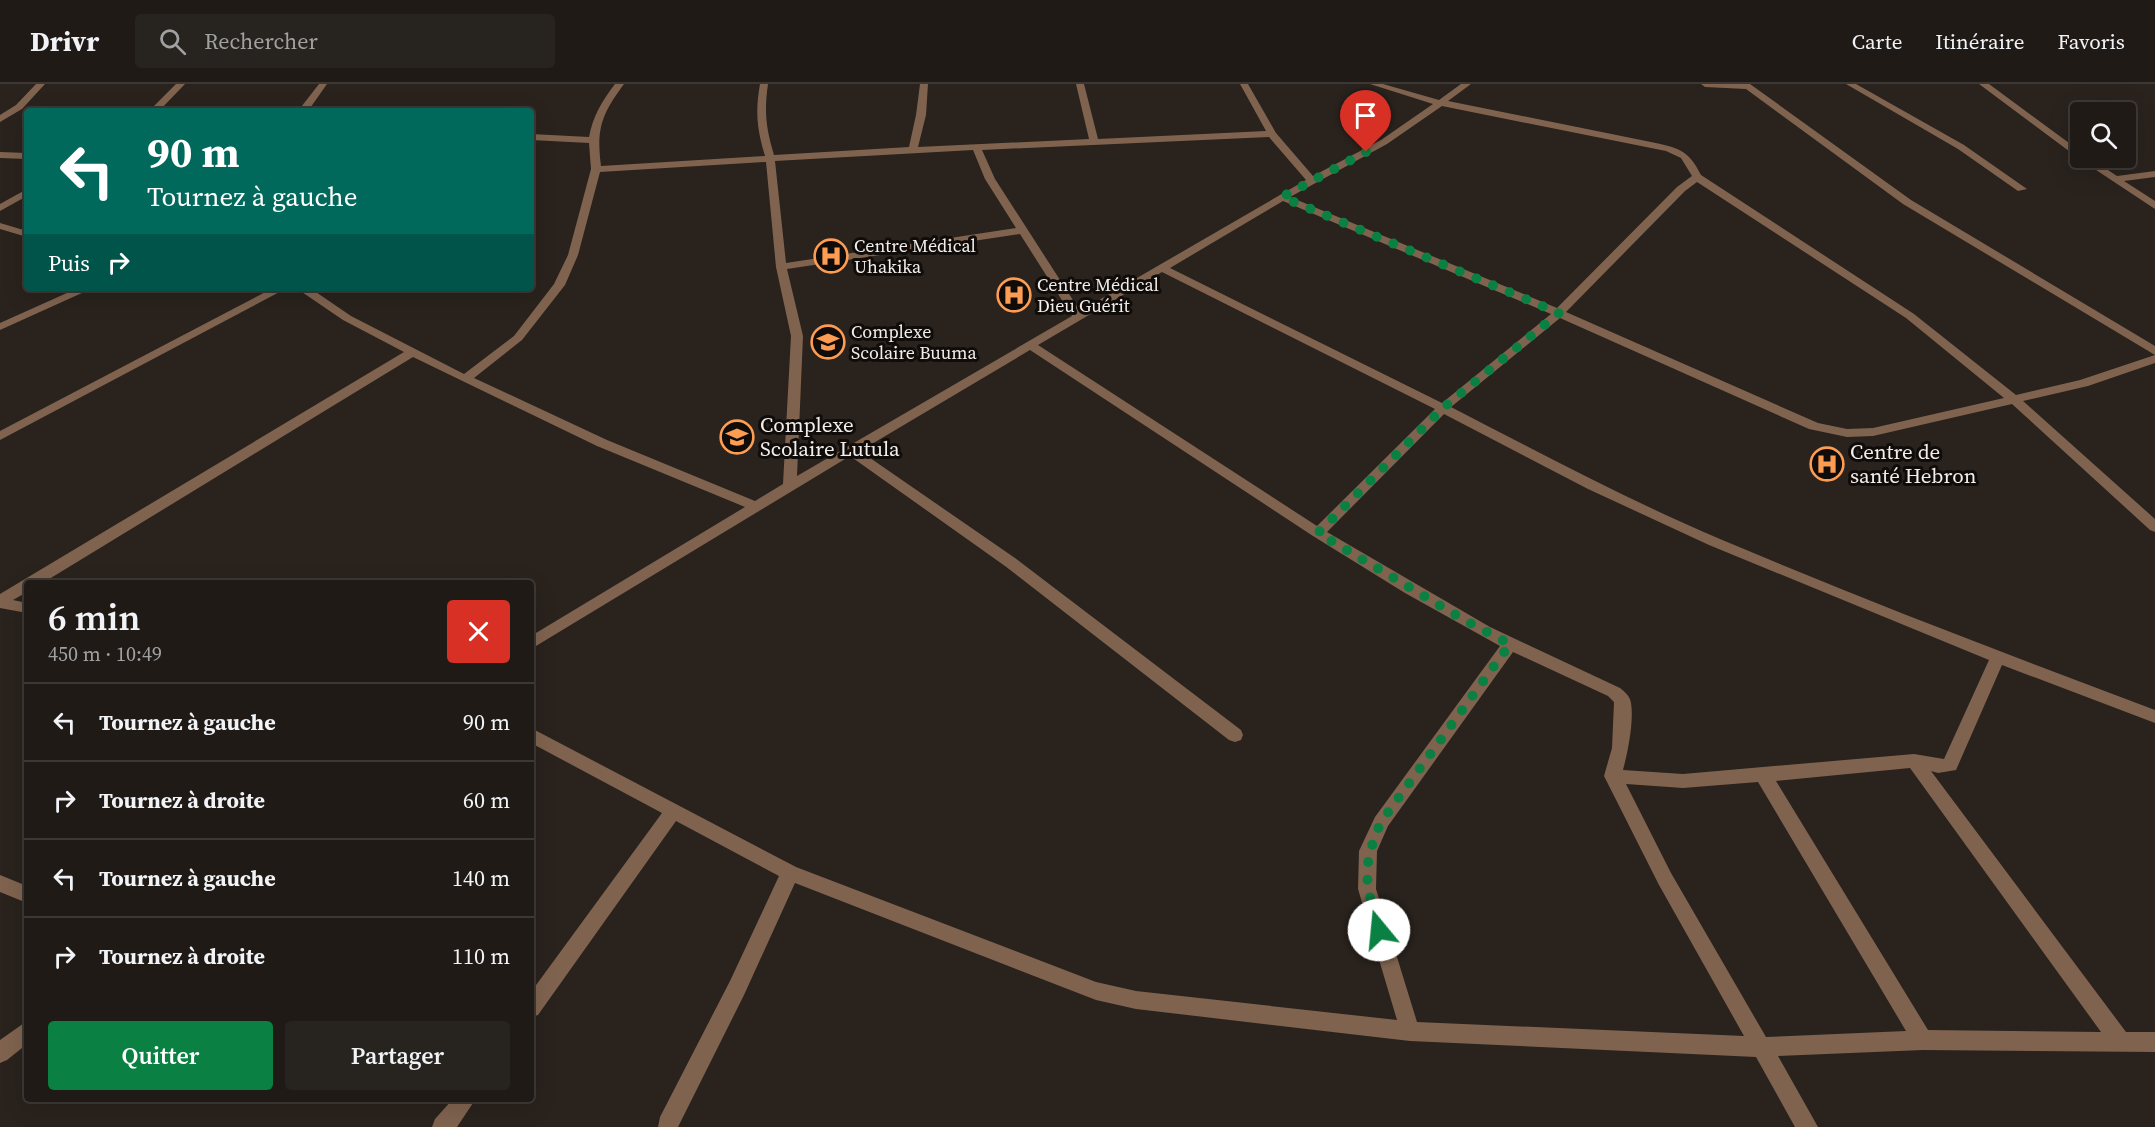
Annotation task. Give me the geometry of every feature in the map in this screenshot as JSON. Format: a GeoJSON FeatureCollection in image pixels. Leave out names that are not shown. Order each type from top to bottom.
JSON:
{"type":"FeatureCollection","features":[{"type":"Feature","properties":{"kind":"street"},"geometry":{"type":"LineString","coordinates":[[0,119],[19,107],[41,84]]}},
{"type":"Feature","properties":{"kind":"street"},"geometry":{"type":"LineString","coordinates":[[157,108],[181,84]]}},
{"type":"Feature","properties":{"kind":"street"},"geometry":{"type":"LineString","coordinates":[[305,108],[323,84]]}},
{"type":"Feature","properties":{"kind":"street"},"geometry":{"type":"LineString","coordinates":[[465,379],[518,338],[559,285],[573,255],[596,169],[593,140],[596,123],[606,102],[620,84]]}},
{"type":"Feature","properties":{"kind":"street"},"geometry":{"type":"LineString","coordinates":[[764,84],[760,109],[762,130],[770,158],[781,267],[797,336],[790,486]]}},
{"type":"Feature","properties":{"kind":"street"},"geometry":{"type":"LineString","coordinates":[[913,150],[921,115],[924,84]]}},
{"type":"Feature","properties":{"kind":"street"},"geometry":{"type":"LineString","coordinates":[[1080,84],[1094,142]]}},
{"type":"Feature","properties":{"kind":"street"},"geometry":{"type":"LineString","coordinates":[[1244,84],[1272,134],[1312,181]]}},
{"type":"Feature","properties":{"kind":"street"},"geometry":{"type":"LineString","coordinates":[[1374,84],[1398,88],[1441,102],[1676,151],[1688,158],[1697,177],[1910,316],[2015,400],[2155,527]]}},
{"type":"Feature","properties":{"kind":"street"},"geometry":{"type":"LineString","coordinates":[[534,641],[790,486],[1282,197],[1384,142],[1467,84]]}},
{"type":"Feature","properties":{"kind":"street"},"geometry":{"type":"LineString","coordinates":[[1705,84],[1746,86],[1907,202],[2155,351]]}},
{"type":"Feature","properties":{"kind":"street"},"geometry":{"type":"LineString","coordinates":[[1850,84],[1961,147],[2022,189]]}},
{"type":"Feature","properties":{"kind":"street"},"geometry":{"type":"LineString","coordinates":[[1983,84],[2070,147]]}},
{"type":"Feature","properties":{"kind":"street"},"geometry":{"type":"LineString","coordinates":[[596,169],[913,150],[1272,134]]}},
{"type":"Feature","properties":{"kind":"street"},"geometry":{"type":"LineString","coordinates":[[534,137],[593,140]]}},
{"type":"Feature","properties":{"kind":"street"},"geometry":{"type":"LineString","coordinates":[[976,147],[990,179],[1079,318]]}},
{"type":"Feature","properties":{"kind":"street"},"geometry":{"type":"LineString","coordinates":[[0,154],[24,156]]}},
{"type":"Feature","properties":{"kind":"street"},"geometry":{"type":"LineString","coordinates":[[2100,168],[2155,206]]}},
{"type":"Feature","properties":{"kind":"street"},"geometry":{"type":"LineString","coordinates":[[2116,179],[2155,174]]}},
{"type":"Feature","properties":{"kind":"street"},"geometry":{"type":"LineString","coordinates":[[1318,533],[1443,408],[1559,313],[1682,189],[1697,177]]}},
{"type":"Feature","properties":{"kind":"street"},"geometry":{"type":"LineString","coordinates":[[0,208],[24,194]]}},
{"type":"Feature","properties":{"kind":"street"},"geometry":{"type":"LineString","coordinates":[[1282,197],[1559,313],[1814,426],[1847,433],[1873,432],[2015,400],[2084,382],[2155,359]]}},
{"type":"Feature","properties":{"kind":"street"},"geometry":{"type":"LineString","coordinates":[[0,226],[24,233]]}},
{"type":"Feature","properties":{"kind":"street"},"geometry":{"type":"LineString","coordinates":[[781,267],[1022,230]]}},
{"type":"Feature","properties":{"kind":"street"},"geometry":{"type":"LineString","coordinates":[[1162,268],[1443,408],[1593,486],[1714,542],[1998,657],[2155,717]]}},
{"type":"Feature","properties":{"kind":"street"},"geometry":{"type":"LineString","coordinates":[[0,327],[80,291]]}},
{"type":"Feature","properties":{"kind":"street"},"geometry":{"type":"LineString","coordinates":[[0,436],[275,291]]}},
{"type":"Feature","properties":{"kind":"street"},"geometry":{"type":"LineString","coordinates":[[321,292],[347,318],[465,379],[602,443],[757,507]]}},
{"type":"Feature","properties":{"kind":"street"},"geometry":{"type":"LineString","coordinates":[[1031,346],[1318,533],[1466,621],[1614,692],[1621,698],[1623,703],[1620,748],[1613,776],[1665,879],[1807,1127]]}},
{"type":"Feature","properties":{"kind":"street"},"geometry":{"type":"LineString","coordinates":[[35,580],[413,352]]}},
{"type":"Feature","properties":{"kind":"street"},"geometry":{"type":"LineString","coordinates":[[851,451],[1010,562],[1235,735]]}},
{"type":"Feature","properties":{"kind":"street"},"geometry":{"type":"LineString","coordinates":[[0,602],[24,587]]}},
{"type":"Feature","properties":{"kind":"street"},"geometry":{"type":"LineString","coordinates":[[0,602],[24,607]]}},
{"type":"Feature","properties":{"kind":"street"},"geometry":{"type":"LineString","coordinates":[[1410,1031],[1367,889],[1368,851],[1381,822],[1510,644]]}},
{"type":"Feature","properties":{"kind":"street"},"geometry":{"type":"LineString","coordinates":[[1613,776],[1683,781],[1914,762],[1938,766],[1950,765],[1998,657]]}},
{"type":"Feature","properties":{"kind":"street"},"geometry":{"type":"LineString","coordinates":[[534,737],[790,873],[1096,991],[1173,1005],[1410,1031],[1760,1047],[1923,1040],[2155,1042]]}},
{"type":"Feature","properties":{"kind":"street"},"geometry":{"type":"LineString","coordinates":[[1914,762],[2120,1041]]}},
{"type":"Feature","properties":{"kind":"street"},"geometry":{"type":"LineString","coordinates":[[1763,774],[1923,1040]]}},
{"type":"Feature","properties":{"kind":"street"},"geometry":{"type":"LineString","coordinates":[[534,1004],[673,812]]}},
{"type":"Feature","properties":{"kind":"street"},"geometry":{"type":"LineString","coordinates":[[668,1125],[737,988],[790,873]]}},
{"type":"Feature","properties":{"kind":"street"},"geometry":{"type":"LineString","coordinates":[[0,883],[24,894]]}},
{"type":"Feature","properties":{"kind":"street"},"geometry":{"type":"LineString","coordinates":[[0,1053],[24,1033]]}},
{"type":"Feature","properties":{"kind":"street"},"geometry":{"type":"LineString","coordinates":[[443,1127],[463,1102]]}},
{"type":"Feature","properties":{"kind":"place","name":"Centre Médical Uhakika"},"geometry":{"type":"Point","coordinates":[831,256]}},
{"type":"Feature","properties":{"kind":"place","name":"Centre Médical Dieu Guérit"},"geometry":{"type":"Point","coordinates":[1014,295]}},
{"type":"Feature","properties":{"kind":"place","name":"Complexe Scolaire Buuma"},"geometry":{"type":"Point","coordinates":[828,342]}},
{"type":"Feature","properties":{"kind":"place","name":"Complexe Scolaire Lutula"},"geometry":{"type":"Point","coordinates":[737,437]}},
{"type":"Feature","properties":{"kind":"place","name":"Centre de santé Hebron"},"geometry":{"type":"Point","coordinates":[1827,464]}},
{"type":"Feature","properties":{"kind":"route"},"geometry":{"type":"LineString","coordinates":[[1366,152],[1282,197],[1559,313],[1443,408],[1318,533],[1466,621],[1510,644],[1381,822],[1368,851],[1367,889],[1379,930]]}}]}
